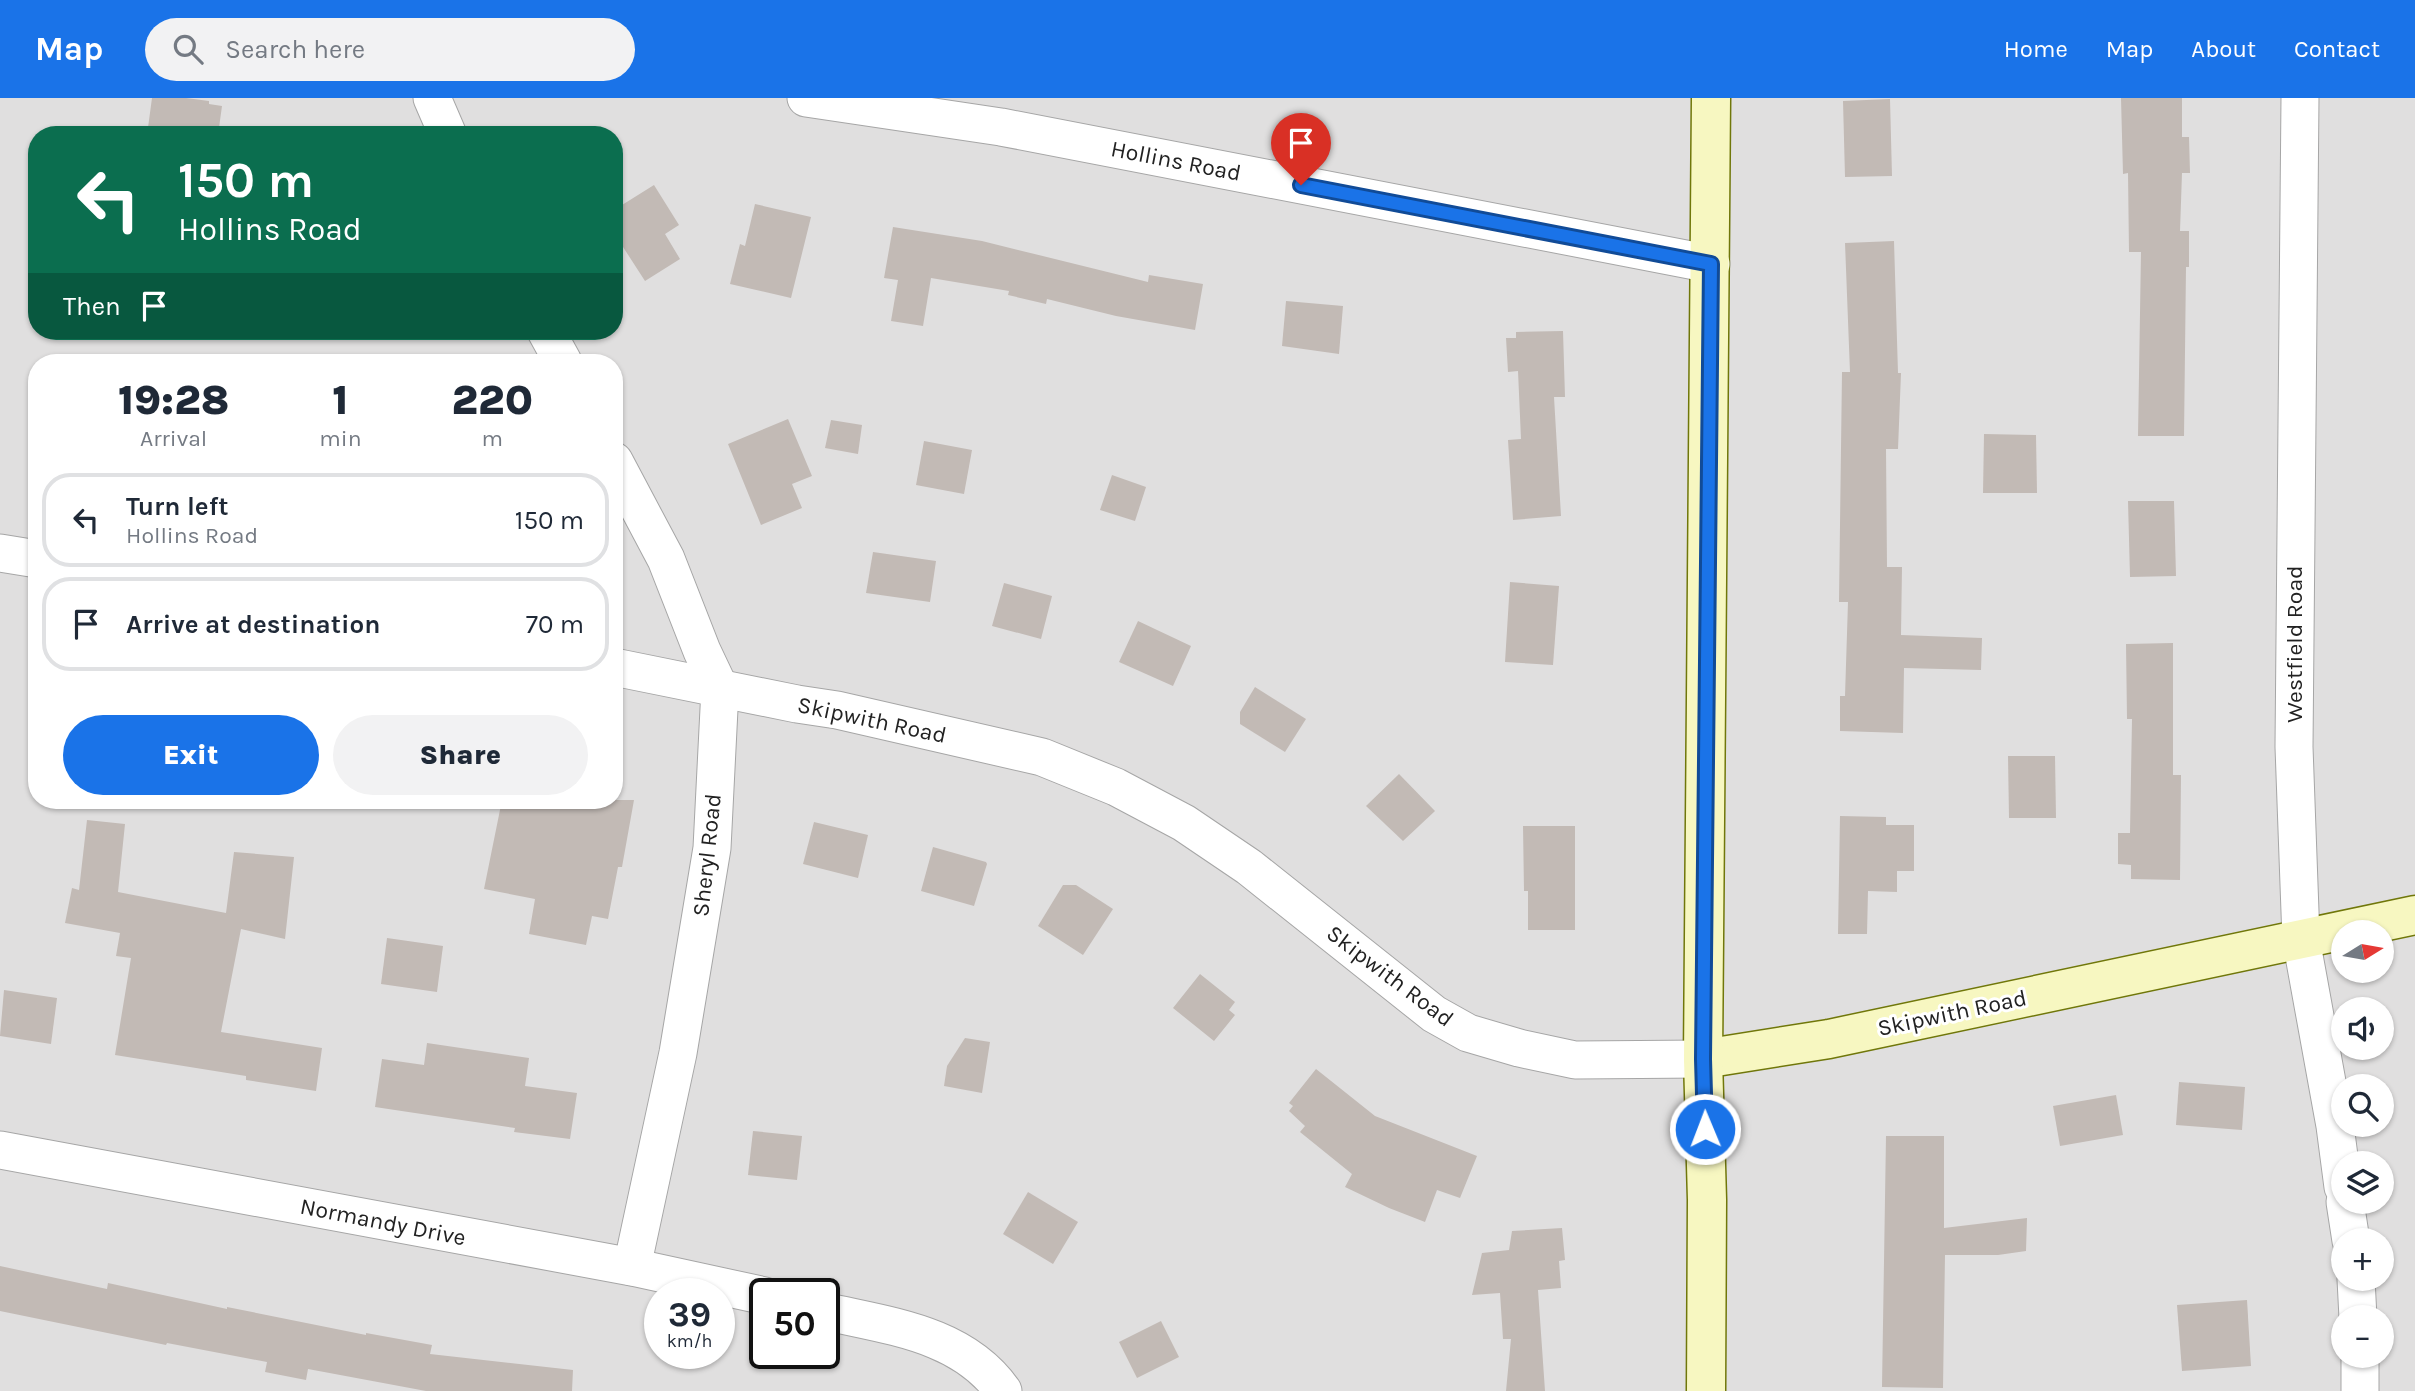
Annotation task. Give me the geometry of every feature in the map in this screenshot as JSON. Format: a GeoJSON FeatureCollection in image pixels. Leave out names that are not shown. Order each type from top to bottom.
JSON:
{"type":"FeatureCollection","features":[{"type":"Feature","properties":{"kind":"main road"},"geometry":{"type":"LineString","coordinates":[[1706,1391],[1707,1200],[1703,1059],[1712,98]]}},
{"type":"Feature","properties":{"kind":"main road","name":"Skipwith Road"},"geometry":{"type":"LineString","coordinates":[[1703,1059],[1829,1039],[2415,915]]}},
{"type":"Feature","properties":{"kind":"street"},"geometry":{"type":"LineString","coordinates":[[432,98],[444,126]]}},
{"type":"Feature","properties":{"kind":"street","name":"Hollins Road"},"geometry":{"type":"LineString","coordinates":[[806,98],[1001,127],[1711,264]]}},
{"type":"Feature","properties":{"kind":"street","name":"Westfield Road"},"geometry":{"type":"LineString","coordinates":[[2300,98],[2294,747],[2301,939],[2338,1151]]}},
{"type":"Feature","properties":{"kind":"street","name":"Sheryl Road"},"geometry":{"type":"LineString","coordinates":[[623,478],[666,559],[702,652],[720,690],[712,848],[678,1053],[632,1267]]}},
{"type":"Feature","properties":{"kind":"street"},"geometry":{"type":"LineString","coordinates":[[0,553],[28,558]]}},
{"type":"Feature","properties":{"kind":"street","name":"Skipwith Road"},"geometry":{"type":"LineString","coordinates":[[623,669],[720,690],[837,710],[1042,757],[1116,787],[1184,823],[1249,867],[1433,1014],[1468,1033],[1575,1060],[1703,1059]]}},
{"type":"Feature","properties":{"kind":"street","name":"Normandy Drive"},"geometry":{"type":"LineString","coordinates":[[0,1150],[632,1267],[749,1293]]}},
{"type":"Feature","properties":{"kind":"street"},"geometry":{"type":"LineString","coordinates":[[840,1315],[925,1335],[964,1353],[996,1381],[1003,1391]]}},
{"type":"Feature","properties":{"kind":"street"},"geometry":{"type":"LineString","coordinates":[[2360,1368],[2360,1391]]}},
{"type":"Feature","properties":{"kind":"shaded area"},"geometry":{"type":"Polygon","coordinates":[[[0,98],[2415,98],[2415,1391],[0,1391],[0,98]]]}},
{"type":"Feature","properties":{"kind":"building"},"geometry":{"type":"Polygon","coordinates":[[[152,98],[186,98],[222,106],[219,126],[148,126],[152,98]]]}},
{"type":"Feature","properties":{"kind":"building"},"geometry":{"type":"Polygon","coordinates":[[[2121,98],[2182,98],[2182,137],[2189,137],[2190,173],[2182,173],[2180,231],[2189,231],[2189,267],[2186,267],[2184,436],[2138,436],[2141,252],[2129,252],[2128,173],[2123,174],[2121,98]]]}},
{"type":"Feature","properties":{"kind":"building"},"geometry":{"type":"Polygon","coordinates":[[[1890,99],[1892,176],[1845,177],[1843,101],[1890,99]]]}},
{"type":"Feature","properties":{"kind":"building"},"geometry":{"type":"Polygon","coordinates":[[[654,185],[679,225],[665,234],[680,259],[645,281],[623,247],[623,204],[654,185]]]}},
{"type":"Feature","properties":{"kind":"building"},"geometry":{"type":"Polygon","coordinates":[[[755,204],[811,217],[791,298],[730,284],[740,244],[745,246],[755,204]]]}},
{"type":"Feature","properties":{"kind":"building"},"geometry":{"type":"Polygon","coordinates":[[[893,227],[982,241],[1148,282],[1149,275],[1203,284],[1195,330],[1116,316],[1047,299],[1046,304],[1008,295],[1009,291],[931,278],[923,326],[891,321],[898,280],[884,278],[893,227]]]}},
{"type":"Feature","properties":{"kind":"building"},"geometry":{"type":"Polygon","coordinates":[[[1894,241],[1898,373],[1901,373],[1898,449],[1886,449],[1887,567],[1902,567],[1901,635],[1982,638],[1981,670],[1904,668],[1903,733],[1840,731],[1840,696],[1845,696],[1848,602],[1839,602],[1842,372],[1850,372],[1845,243],[1894,241]]]}},
{"type":"Feature","properties":{"kind":"building"},"geometry":{"type":"Polygon","coordinates":[[[1286,301],[1343,306],[1339,354],[1282,346],[1286,301]]]}},
{"type":"Feature","properties":{"kind":"building"},"geometry":{"type":"Polygon","coordinates":[[[1563,331],[1565,397],[1554,397],[1561,516],[1513,520],[1508,440],[1521,439],[1518,371],[1508,372],[1506,338],[1516,338],[1516,332],[1563,331]]]}},
{"type":"Feature","properties":{"kind":"building"},"geometry":{"type":"Polygon","coordinates":[[[788,419],[812,476],[792,484],[802,508],[761,525],[728,444],[788,419]]]}},
{"type":"Feature","properties":{"kind":"building"},"geometry":{"type":"Polygon","coordinates":[[[831,420],[862,425],[858,454],[825,448],[831,420]]]}},
{"type":"Feature","properties":{"kind":"building"},"geometry":{"type":"Polygon","coordinates":[[[1984,434],[2036,435],[2037,493],[1983,493],[1984,434]]]}},
{"type":"Feature","properties":{"kind":"building"},"geometry":{"type":"Polygon","coordinates":[[[924,441],[972,450],[964,494],[916,485],[924,441]]]}},
{"type":"Feature","properties":{"kind":"building"},"geometry":{"type":"Polygon","coordinates":[[[1112,475],[1146,487],[1135,521],[1100,510],[1112,475]]]}},
{"type":"Feature","properties":{"kind":"building"},"geometry":{"type":"Polygon","coordinates":[[[2128,501],[2174,501],[2176,576],[2130,577],[2128,501]]]}},
{"type":"Feature","properties":{"kind":"building"},"geometry":{"type":"Polygon","coordinates":[[[873,552],[936,561],[930,602],[866,593],[873,552]]]}},
{"type":"Feature","properties":{"kind":"building"},"geometry":{"type":"Polygon","coordinates":[[[1510,582],[1559,586],[1553,665],[1505,662],[1510,582]]]}},
{"type":"Feature","properties":{"kind":"building"},"geometry":{"type":"Polygon","coordinates":[[[1004,583],[1052,596],[1041,639],[992,626],[1004,583]]]}},
{"type":"Feature","properties":{"kind":"building"},"geometry":{"type":"Polygon","coordinates":[[[1138,621],[1191,646],[1173,686],[1119,662],[1138,621]]]}},
{"type":"Feature","properties":{"kind":"building"},"geometry":{"type":"Polygon","coordinates":[[[2173,643],[2173,775],[2181,775],[2180,880],[2131,879],[2131,865],[2118,864],[2118,833],[2130,833],[2132,719],[2127,719],[2126,644],[2173,643]]]}},
{"type":"Feature","properties":{"kind":"building"},"geometry":{"type":"Polygon","coordinates":[[[1255,687],[1306,719],[1285,752],[1240,724],[1240,712],[1255,687]]]}},
{"type":"Feature","properties":{"kind":"building"},"geometry":{"type":"Polygon","coordinates":[[[2008,756],[2055,756],[2056,818],[2009,818],[2008,756]]]}},
{"type":"Feature","properties":{"kind":"building"},"geometry":{"type":"Polygon","coordinates":[[[1399,774],[1435,811],[1403,841],[1366,806],[1399,774]]]}},
{"type":"Feature","properties":{"kind":"building"},"geometry":{"type":"Polygon","coordinates":[[[623,800],[634,800],[622,867],[618,867],[608,919],[592,916],[586,945],[529,934],[535,899],[484,889],[500,809],[623,809],[623,800]]]}},
{"type":"Feature","properties":{"kind":"building"},"geometry":{"type":"Polygon","coordinates":[[[1840,816],[1886,817],[1886,825],[1914,825],[1914,871],[1897,871],[1897,892],[1868,891],[1867,934],[1838,934],[1840,816]]]}},
{"type":"Feature","properties":{"kind":"building"},"geometry":{"type":"Polygon","coordinates":[[[87,820],[125,824],[118,892],[226,913],[234,852],[294,857],[285,939],[241,929],[221,1032],[322,1048],[316,1091],[246,1080],[246,1076],[115,1055],[131,958],[116,956],[120,933],[65,923],[72,888],[79,890],[87,820]]]}},
{"type":"Feature","properties":{"kind":"building"},"geometry":{"type":"Polygon","coordinates":[[[814,822],[868,835],[858,878],[803,864],[814,822]]]}},
{"type":"Feature","properties":{"kind":"building"},"geometry":{"type":"Polygon","coordinates":[[[1523,826],[1575,826],[1575,930],[1528,930],[1528,891],[1524,891],[1523,826]]]}},
{"type":"Feature","properties":{"kind":"building"},"geometry":{"type":"Polygon","coordinates":[[[933,847],[986,862],[974,906],[921,891],[933,847]]]}},
{"type":"Feature","properties":{"kind":"building"},"geometry":{"type":"Polygon","coordinates":[[[1063,885],[1076,885],[1113,909],[1083,955],[1038,926],[1063,885]]]}},
{"type":"Feature","properties":{"kind":"building"},"geometry":{"type":"Polygon","coordinates":[[[387,938],[443,946],[437,992],[381,984],[387,938]]]}},
{"type":"Feature","properties":{"kind":"building"},"geometry":{"type":"Polygon","coordinates":[[[1200,974],[1235,1002],[1229,1010],[1235,1015],[1214,1041],[1173,1008],[1200,974]]]}},
{"type":"Feature","properties":{"kind":"building"},"geometry":{"type":"Polygon","coordinates":[[[4,990],[57,998],[51,1044],[0,1036],[4,990]]]}},
{"type":"Feature","properties":{"kind":"building"},"geometry":{"type":"Polygon","coordinates":[[[965,1038],[990,1042],[982,1093],[944,1086],[947,1066],[965,1038]]]}},
{"type":"Feature","properties":{"kind":"building"},"geometry":{"type":"Polygon","coordinates":[[[427,1043],[529,1058],[525,1086],[577,1093],[570,1139],[514,1132],[515,1128],[375,1107],[382,1059],[424,1065],[427,1043]]]}},
{"type":"Feature","properties":{"kind":"building"},"geometry":{"type":"Polygon","coordinates":[[[1316,1069],[1375,1116],[1477,1156],[1460,1198],[1437,1190],[1425,1222],[1345,1187],[1352,1174],[1300,1132],[1305,1126],[1289,1111],[1293,1106],[1289,1103],[1316,1069]]]}},
{"type":"Feature","properties":{"kind":"building"},"geometry":{"type":"Polygon","coordinates":[[[2179,1082],[2245,1087],[2242,1130],[2176,1125],[2179,1082]]]}},
{"type":"Feature","properties":{"kind":"building"},"geometry":{"type":"Polygon","coordinates":[[[2116,1095],[2123,1135],[2060,1146],[2053,1106],[2116,1095]]]}},
{"type":"Feature","properties":{"kind":"building"},"geometry":{"type":"Polygon","coordinates":[[[753,1131],[802,1136],[797,1180],[748,1175],[753,1131]]]}},
{"type":"Feature","properties":{"kind":"building"},"geometry":{"type":"Polygon","coordinates":[[[1886,1136],[1944,1136],[1944,1228],[2027,1218],[2026,1251],[1998,1255],[1945,1255],[1943,1388],[1882,1387],[1886,1136]]]}},
{"type":"Feature","properties":{"kind":"building"},"geometry":{"type":"Polygon","coordinates":[[[1028,1192],[1078,1222],[1053,1264],[1003,1234],[1028,1192]]]}},
{"type":"Feature","properties":{"kind":"building"},"geometry":{"type":"Polygon","coordinates":[[[1562,1228],[1565,1260],[1559,1261],[1561,1288],[1538,1290],[1545,1391],[1506,1391],[1511,1339],[1503,1339],[1500,1293],[1472,1295],[1482,1253],[1509,1250],[1512,1231],[1562,1228]]]}},
{"type":"Feature","properties":{"kind":"building"},"geometry":{"type":"Polygon","coordinates":[[[0,1266],[107,1289],[108,1283],[227,1309],[432,1345],[430,1354],[573,1370],[572,1391],[426,1391],[308,1369],[306,1380],[265,1372],[267,1362],[167,1343],[166,1345],[0,1311],[0,1266]]]}},
{"type":"Feature","properties":{"kind":"building"},"geometry":{"type":"Polygon","coordinates":[[[2247,1300],[2251,1366],[2182,1371],[2177,1305],[2247,1300]]]}},
{"type":"Feature","properties":{"kind":"building"},"geometry":{"type":"Polygon","coordinates":[[[1161,1321],[1179,1357],[1137,1378],[1119,1342],[1161,1321]]]}},
{"type":"Feature","properties":{"kind":"route"},"geometry":{"type":"LineString","coordinates":[[1301,185],[1711,264],[1705,748],[1705,1129]]}}]}
